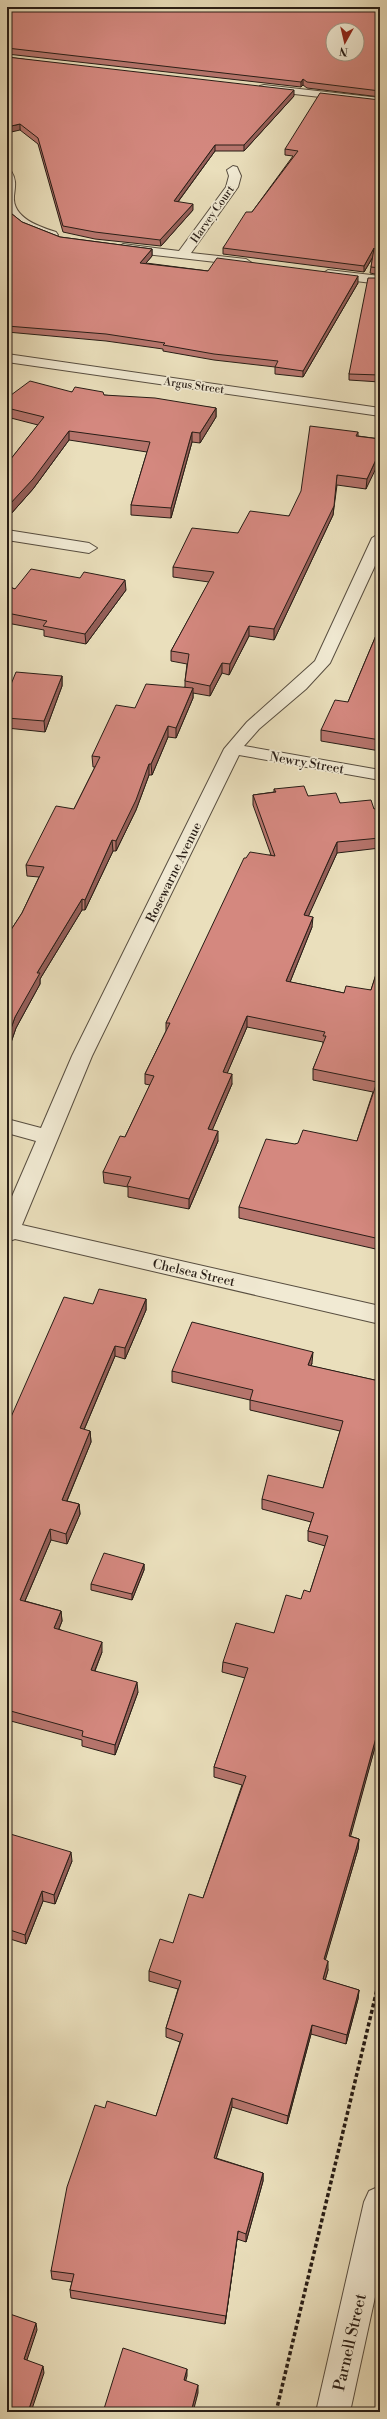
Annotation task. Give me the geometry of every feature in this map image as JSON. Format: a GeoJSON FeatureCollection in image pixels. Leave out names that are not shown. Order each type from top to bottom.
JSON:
{"type":"FeatureCollection","features":[{"type":"Feature","properties":{"kind":"street"},"geometry":{"type":"LineString","coordinates":[[256,87],[380,101]]}},
{"type":"Feature","properties":{"kind":"street","name":"Harvey Court"},"geometry":{"type":"LineString","coordinates":[[183,255],[232,187],[235,176],[233,170]]}},
{"type":"Feature","properties":{"kind":"street"},"geometry":{"type":"LineString","coordinates":[[7,174],[10,186],[8,198],[17,217],[41,231],[68,240]]}},
{"type":"Feature","properties":{"kind":"street"},"geometry":{"type":"LineString","coordinates":[[107,246],[262,265]]}},
{"type":"Feature","properties":{"kind":"street"},"geometry":{"type":"LineString","coordinates":[[317,272],[380,280]]}},
{"type":"Feature","properties":{"kind":"street","name":"Argus Street"},"geometry":{"type":"LineString","coordinates":[[10,362],[380,412]]}},
{"type":"Feature","properties":{"kind":"street"},"geometry":{"type":"LineString","coordinates":[[7,535],[89,548]]}},
{"type":"Feature","properties":{"kind":"street","name":"Rosewarne Avenue"},"geometry":{"type":"LineString","coordinates":[[8,1232],[82,1056],[233,749],[254,723],[313,674],[322,663],[371,576],[380,538]]}},
{"type":"Feature","properties":{"kind":"street","name":"Newry Street"},"geometry":{"type":"LineString","coordinates":[[233,749],[380,775]]}},
{"type":"Feature","properties":{"kind":"street"},"geometry":{"type":"LineString","coordinates":[[7,1126],[49,1137]]}},
{"type":"Feature","properties":{"kind":"street","name":"Chelsea Street"},"geometry":{"type":"LineString","coordinates":[[8,1232],[380,1314]]}},
{"type":"Feature","properties":{"kind":"street","name":"Parnell Street"},"geometry":{"type":"LineString","coordinates":[[333,2412],[380,2202]]}},
{"type":"Feature","properties":{"kind":"path"},"geometry":{"type":"LineString","coordinates":[[276,2412],[380,1977]]}},
{"type":"Feature","properties":{"kind":"building"},"geometry":{"type":"Polygon","coordinates":[[[7,7],[334,7],[380,12],[380,91],[307,82],[303,79],[301,82],[7,48],[7,7]]]}},
{"type":"Feature","properties":{"kind":"building"},"geometry":{"type":"Polygon","coordinates":[[[7,57],[294,90],[244,145],[215,145],[174,201],[193,204],[160,240],[95,232],[63,226],[38,138],[20,124],[7,127],[7,57]]]}},
{"type":"Feature","properties":{"kind":"building"},"geometry":{"type":"Polygon","coordinates":[[[320,93],[380,100],[380,268],[371,267],[374,248],[364,266],[223,248],[246,212],[252,212],[298,151],[285,149],[320,93]]]}},
{"type":"Feature","properties":{"kind":"building"},"geometry":{"type":"Polygon","coordinates":[[[7,210],[22,222],[60,237],[152,249],[140,263],[208,271],[217,258],[358,276],[303,371],[275,367],[278,361],[214,354],[163,345],[165,343],[106,334],[7,326],[7,210]]]}},
{"type":"Feature","properties":{"kind":"building"},"geometry":{"type":"Polygon","coordinates":[[[368,278],[380,278],[380,375],[349,374],[368,278]]]}},
{"type":"Feature","properties":{"kind":"building"},"geometry":{"type":"Polygon","coordinates":[[[30,381],[72,392],[75,387],[103,392],[104,395],[155,398],[216,408],[200,433],[192,432],[171,508],[131,505],[150,442],[69,431],[33,479],[9,505],[7,505],[7,460],[10,460],[44,417],[7,408],[7,398],[30,381]]]}},
{"type":"Feature","properties":{"kind":"building"},"geometry":{"type":"Polygon","coordinates":[[[310,426],[358,432],[356,436],[380,439],[380,451],[367,479],[337,475],[334,506],[274,629],[249,626],[230,664],[222,663],[210,686],[185,681],[189,654],[171,651],[214,572],[173,567],[192,528],[238,533],[250,511],[289,516],[301,491],[310,426]]]}},
{"type":"Feature","properties":{"kind":"building"},"geometry":{"type":"Polygon","coordinates":[[[31,569],[80,578],[84,572],[125,580],[85,634],[43,626],[47,621],[7,613],[7,586],[15,589],[31,569]]]}},
{"type":"Feature","properties":{"kind":"building"},"geometry":{"type":"Polygon","coordinates":[[[380,626],[380,740],[321,730],[335,700],[348,702],[380,626]]]}},
{"type":"Feature","properties":{"kind":"building"},"geometry":{"type":"Polygon","coordinates":[[[16,672],[62,676],[44,721],[7,718],[7,694],[16,672]]]}},
{"type":"Feature","properties":{"kind":"building"},"geometry":{"type":"Polygon","coordinates":[[[146,684],[193,688],[176,728],[168,726],[151,764],[149,764],[136,800],[116,841],[112,840],[85,900],[82,899],[37,973],[40,973],[15,1017],[7,1040],[7,936],[22,913],[44,867],[26,865],[56,806],[74,809],[100,757],[92,756],[116,705],[135,708],[146,684]]]}},
{"type":"Feature","properties":{"kind":"building"},"geometry":{"type":"Polygon","coordinates":[[[304,786],[308,796],[336,793],[340,803],[371,800],[374,809],[380,808],[380,838],[337,842],[304,915],[313,917],[286,981],[344,993],[346,986],[371,990],[380,962],[380,1239],[239,1207],[266,1139],[295,1144],[298,1143],[303,1130],[357,1141],[377,1082],[313,1069],[326,1036],[323,1036],[325,1032],[247,1016],[223,1072],[232,1074],[208,1129],[218,1131],[189,1199],[127,1186],[131,1177],[103,1172],[120,1136],[125,1137],[154,1076],[145,1074],[170,1023],[166,1023],[244,858],[246,858],[250,852],[275,856],[253,795],[276,792],[274,789],[304,786]]]}},
{"type":"Feature","properties":{"kind":"building"},"geometry":{"type":"Polygon","coordinates":[[[99,1289],[146,1299],[125,1348],[115,1346],[80,1428],[90,1431],[62,1500],[79,1504],[66,1534],[50,1529],[20,1600],[61,1611],[54,1628],[102,1642],[91,1670],[137,1682],[115,1745],[82,1736],[83,1731],[7,1710],[7,1426],[64,1297],[93,1304],[99,1289]]]}},
{"type":"Feature","properties":{"kind":"building"},"geometry":{"type":"Polygon","coordinates":[[[192,1322],[313,1352],[308,1365],[379,1381],[380,1379],[380,1723],[349,1836],[359,1839],[324,1959],[328,1961],[323,1979],[359,1990],[347,2035],[312,2025],[288,2116],[232,2098],[214,2158],[263,2173],[246,2234],[238,2231],[226,2316],[70,2290],[74,2274],[51,2271],[67,2187],[95,2105],[105,2108],[107,2101],[156,2116],[183,2034],[166,2028],[181,1981],[149,1971],[160,1939],[173,1943],[189,1894],[203,1898],[246,1776],[214,1767],[248,1668],[223,1662],[236,1623],[274,1633],[286,1595],[301,1599],[304,1590],[310,1592],[328,1536],[308,1531],[314,1513],[262,1499],[268,1475],[323,1488],[343,1421],[250,1400],[253,1390],[172,1371],[192,1322]]]}},
{"type":"Feature","properties":{"kind":"building"},"geometry":{"type":"Polygon","coordinates":[[[104,1553],[144,1564],[132,1594],[91,1584],[104,1553]]]}},
{"type":"Feature","properties":{"kind":"building"},"geometry":{"type":"Polygon","coordinates":[[[7,1833],[71,1852],[54,1895],[42,1891],[25,1935],[7,1929],[7,1833]]]}},
{"type":"Feature","properties":{"kind":"building"},"geometry":{"type":"Polygon","coordinates":[[[7,2313],[36,2323],[24,2359],[43,2366],[28,2412],[7,2412],[7,2313]]]}},
{"type":"Feature","properties":{"kind":"building"},"geometry":{"type":"Polygon","coordinates":[[[123,2348],[187,2369],[184,2380],[198,2385],[191,2412],[103,2412],[123,2348]]]}}]}
